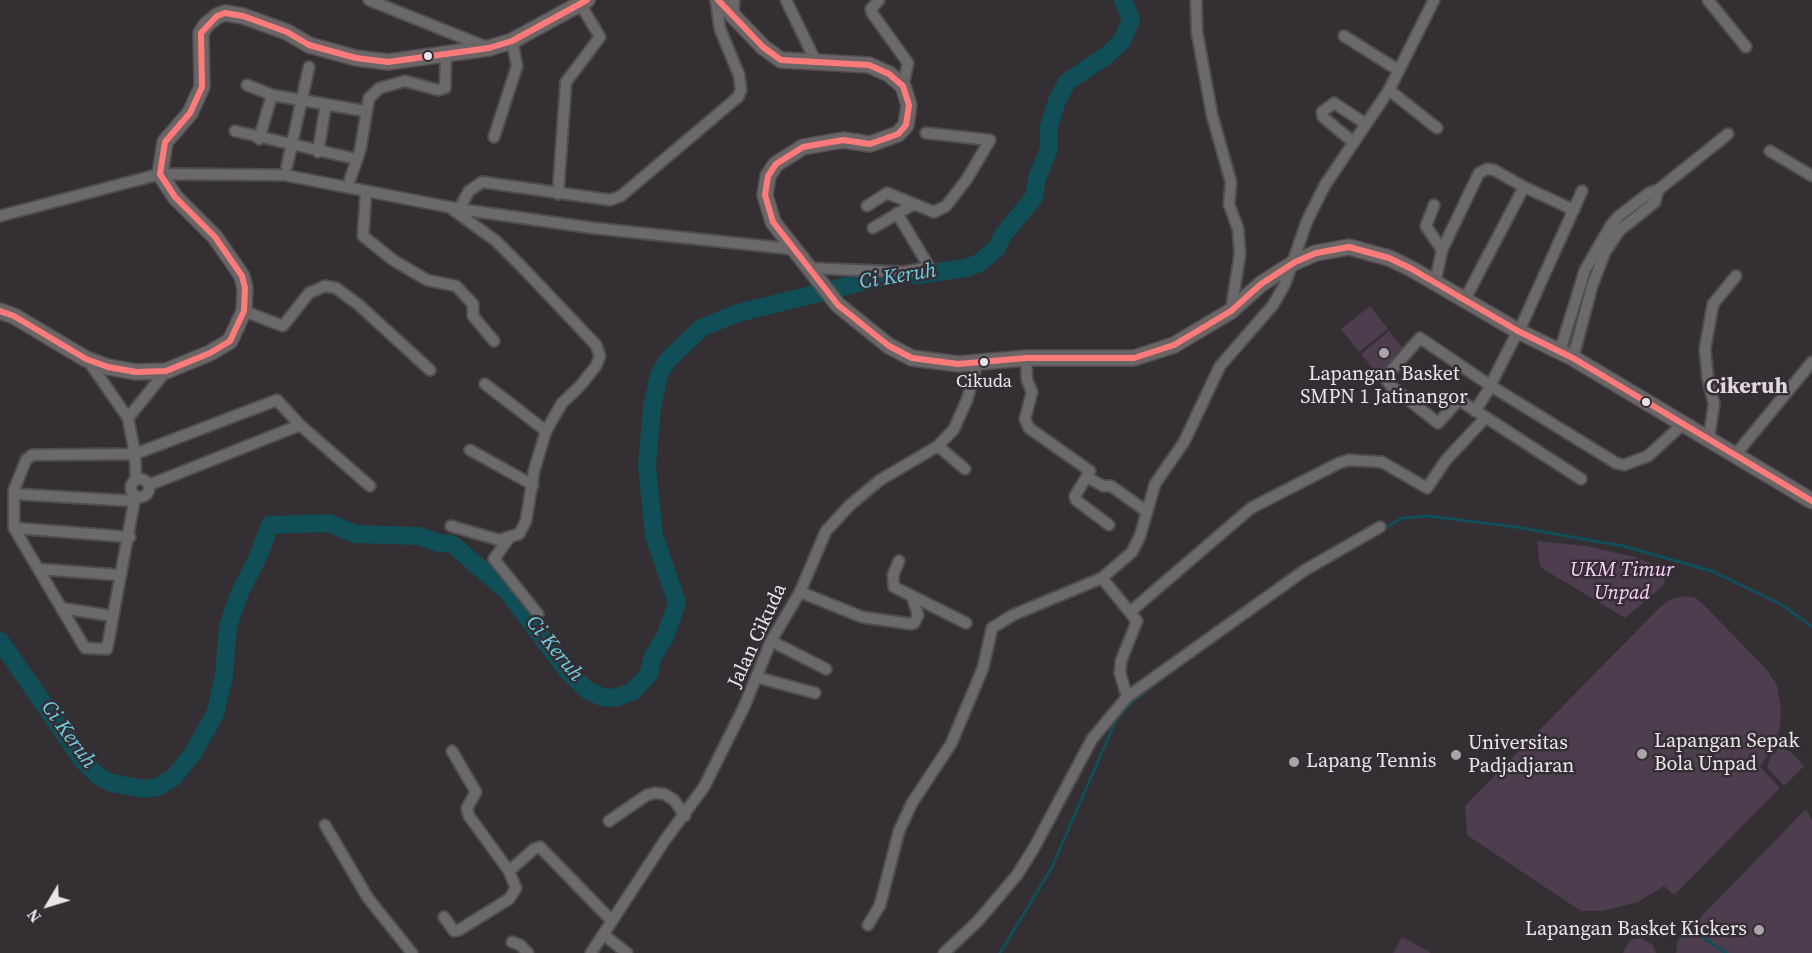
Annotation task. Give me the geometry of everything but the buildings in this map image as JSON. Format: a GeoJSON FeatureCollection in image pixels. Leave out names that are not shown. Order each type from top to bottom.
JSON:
{"type":"FeatureCollection","features":[{"type":"Feature","properties":{"kind":"highway"},"geometry":{"type":"LineString","coordinates":[[717,0],[733,7],[775,57],[789,62],[869,66],[889,74],[903,86],[909,105],[906,125],[898,134],[870,144],[843,140],[803,147],[776,164],[768,176],[765,195],[773,222],[838,305],[889,346],[912,358],[933,363],[977,363],[1026,358],[1134,358],[1174,345],[1231,311],[1262,284],[1295,262],[1316,253],[1349,247],[1389,258],[1519,331],[1566,354],[1709,437],[1812,501]]}},
{"type":"Feature","properties":{"kind":"highway"},"geometry":{"type":"LineString","coordinates":[[0,311],[14,316],[87,359],[108,367],[136,372],[166,371],[210,353],[230,341],[244,311],[245,288],[234,262],[215,237],[175,197],[160,174],[165,142],[190,113],[202,87],[201,33],[206,25],[217,16],[225,13],[243,16],[287,32],[309,45],[356,58],[388,62],[446,56],[512,41],[583,1]]}},
{"type":"Feature","properties":{"kind":"street"},"geometry":{"type":"LineString","coordinates":[[369,0],[489,48]]}},
{"type":"Feature","properties":{"kind":"street"},"geometry":{"type":"LineString","coordinates":[[459,209],[469,191],[482,182],[610,200],[621,196],[738,98],[741,90],[739,75],[720,29],[717,0]]}},
{"type":"Feature","properties":{"kind":"street"},"geometry":{"type":"LineString","coordinates":[[786,0],[816,62]]}},
{"type":"Feature","properties":{"kind":"street"},"geometry":{"type":"LineString","coordinates":[[879,0],[871,9],[872,13],[908,63],[903,86]]}},
{"type":"Feature","properties":{"kind":"street"},"geometry":{"type":"LineString","coordinates":[[1196,0],[1197,33],[1212,115],[1231,182],[1229,204],[1238,229],[1240,254],[1231,311]]}},
{"type":"Feature","properties":{"kind":"street"},"geometry":{"type":"LineString","coordinates":[[868,925],[880,905],[899,831],[912,803],[951,744],[983,668],[992,628],[1012,615],[1102,578],[1132,552],[1140,537],[1155,484],[1184,442],[1220,366],[1273,305],[1295,262],[1314,206],[1353,142],[1389,90],[1434,0]]}},
{"type":"Feature","properties":{"kind":"street"},"geometry":{"type":"LineString","coordinates":[[1708,0],[1746,47]]}},
{"type":"Feature","properties":{"kind":"street"},"geometry":{"type":"LineString","coordinates":[[558,194],[566,82],[600,37],[583,1]]}},
{"type":"Feature","properties":{"kind":"street"},"geometry":{"type":"LineString","coordinates":[[1344,36],[1398,70]]}},
{"type":"Feature","properties":{"kind":"street"},"geometry":{"type":"LineString","coordinates":[[494,137],[517,66],[512,41]]}},
{"type":"Feature","properties":{"kind":"street"},"geometry":{"type":"LineString","coordinates":[[350,179],[360,151],[369,98],[380,88],[394,82],[405,81],[438,90],[444,88],[446,56]]}},
{"type":"Feature","properties":{"kind":"street"},"geometry":{"type":"LineString","coordinates":[[287,166],[309,67]]}},
{"type":"Feature","properties":{"kind":"street"},"geometry":{"type":"LineString","coordinates":[[247,85],[272,95],[365,111]]}},
{"type":"Feature","properties":{"kind":"street"},"geometry":{"type":"LineString","coordinates":[[1389,90],[1437,128]]}},
{"type":"Feature","properties":{"kind":"street"},"geometry":{"type":"LineString","coordinates":[[259,139],[272,95]]}},
{"type":"Feature","properties":{"kind":"street"},"geometry":{"type":"LineString","coordinates":[[1353,142],[1323,117],[1322,112],[1334,103],[1366,124]]}},
{"type":"Feature","properties":{"kind":"street"},"geometry":{"type":"LineString","coordinates":[[318,152],[326,104]]}},
{"type":"Feature","properties":{"kind":"street"},"geometry":{"type":"LineString","coordinates":[[235,131],[259,139],[356,159]]}},
{"type":"Feature","properties":{"kind":"street"},"geometry":{"type":"LineString","coordinates":[[867,206],[887,194],[934,212],[946,206],[967,179],[990,140],[926,133]]}},
{"type":"Feature","properties":{"kind":"street"},"geometry":{"type":"LineString","coordinates":[[1566,354],[1605,252],[1620,230],[1655,202],[1658,190],[1728,134]]}},
{"type":"Feature","properties":{"kind":"street"},"geometry":{"type":"LineString","coordinates":[[1770,151],[1812,176]]}},
{"type":"Feature","properties":{"kind":"street"},"geometry":{"type":"LineString","coordinates":[[1435,283],[1442,250],[1479,173],[1487,169],[1494,170],[1574,210]]}},
{"type":"Feature","properties":{"kind":"street"},"geometry":{"type":"LineString","coordinates":[[0,216],[160,174],[284,175],[459,209],[593,228],[792,249]]}},
{"type":"Feature","properties":{"kind":"street"},"geometry":{"type":"LineString","coordinates":[[1465,299],[1524,187]]}},
{"type":"Feature","properties":{"kind":"street"},"geometry":{"type":"LineString","coordinates":[[1475,411],[1519,331],[1582,191]]}},
{"type":"Feature","properties":{"kind":"street"},"geometry":{"type":"LineString","coordinates":[[366,192],[363,236],[393,260],[427,280],[456,286],[473,304],[473,316],[494,341]]}},
{"type":"Feature","properties":{"kind":"street"},"geometry":{"type":"LineString","coordinates":[[873,228],[914,204]]}},
{"type":"Feature","properties":{"kind":"street"},"geometry":{"type":"LineString","coordinates":[[1434,205],[1426,226],[1442,250]]}},
{"type":"Feature","properties":{"kind":"street"},"geometry":{"type":"LineString","coordinates":[[447,206],[496,241],[596,345],[600,356],[596,366],[562,403],[546,431],[526,521],[519,534],[509,538],[492,538],[452,526]]}},
{"type":"Feature","properties":{"kind":"street"},"geometry":{"type":"LineString","coordinates":[[809,270],[903,272],[926,268],[928,264],[897,213]]}},
{"type":"Feature","properties":{"kind":"street"},"geometry":{"type":"LineString","coordinates":[[1709,437],[1714,404],[1708,380],[1705,349],[1713,304],[1736,276]]}},
{"type":"Feature","properties":{"kind":"street"},"geometry":{"type":"LineString","coordinates":[[244,311],[283,326],[309,293],[325,286],[336,288],[430,370]]}},
{"type":"Feature","properties":{"kind":"street"},"geometry":{"type":"LineString","coordinates":[[1581,479],[1459,400],[1438,423],[1390,386],[1387,377],[1420,338],[1491,385],[1617,463],[1624,465],[1648,456],[1684,423]]}},
{"type":"Feature","properties":{"kind":"street"},"geometry":{"type":"LineString","coordinates":[[1026,358],[1027,380],[1032,392],[1025,419],[1029,428],[1090,471],[1075,496],[1076,500],[1109,525]]}},
{"type":"Feature","properties":{"kind":"street"},"geometry":{"type":"LineString","coordinates":[[87,359],[128,418],[135,454],[136,480],[131,488],[135,499],[107,649],[85,648],[14,528],[14,494],[26,460],[32,455],[135,454],[277,400],[300,425],[370,486]]}},
{"type":"Feature","properties":{"kind":"street"},"geometry":{"type":"LineString","coordinates":[[1736,454],[1812,362]]}},
{"type":"Feature","properties":{"kind":"street","name":"Jalan Cikuda"},"geometry":{"type":"LineString","coordinates":[[591,953],[665,840],[685,816],[704,787],[744,707],[771,641],[800,592],[820,542],[832,523],[880,480],[938,446],[954,429],[967,400],[977,363]]}},
{"type":"Feature","properties":{"kind":"street"},"geometry":{"type":"LineString","coordinates":[[128,418],[166,371]]}},
{"type":"Feature","properties":{"kind":"street"},"geometry":{"type":"LineString","coordinates":[[485,384],[546,431]]}},
{"type":"Feature","properties":{"kind":"street"},"geometry":{"type":"LineString","coordinates":[[1130,612],[1251,508],[1349,460],[1382,462],[1426,488],[1446,460],[1485,418]]}},
{"type":"Feature","properties":{"kind":"street"},"geometry":{"type":"LineString","coordinates":[[149,485],[300,425]]}},
{"type":"Feature","properties":{"kind":"street"},"geometry":{"type":"LineString","coordinates":[[938,446],[964,469]]}},
{"type":"Feature","properties":{"kind":"street"},"geometry":{"type":"LineString","coordinates":[[470,450],[532,486]]}},
{"type":"Feature","properties":{"kind":"street"},"geometry":{"type":"LineString","coordinates":[[1087,477],[1103,486],[1111,486],[1146,511]]}},
{"type":"Feature","properties":{"kind":"street"},"geometry":{"type":"LineString","coordinates":[[136,480],[145,480],[149,485]]}},
{"type":"Feature","properties":{"kind":"street"},"geometry":{"type":"LineString","coordinates":[[14,494],[135,499],[147,494],[149,485]]}},
{"type":"Feature","properties":{"kind":"street"},"geometry":{"type":"LineString","coordinates":[[944,953],[978,921],[1017,875],[1054,813],[1092,739],[1127,697],[1288,582],[1380,526]]}},
{"type":"Feature","properties":{"kind":"street"},"geometry":{"type":"LineString","coordinates":[[14,528],[129,537]]}},
{"type":"Feature","properties":{"kind":"street"},"geometry":{"type":"LineString","coordinates":[[509,538],[494,559],[538,614]]}},
{"type":"Feature","properties":{"kind":"street"},"geometry":{"type":"LineString","coordinates":[[899,561],[892,575],[894,587],[966,623]]}},
{"type":"Feature","properties":{"kind":"street"},"geometry":{"type":"LineString","coordinates":[[39,569],[119,575]]}},
{"type":"Feature","properties":{"kind":"street"},"geometry":{"type":"LineString","coordinates":[[1102,578],[1130,612],[1137,625],[1121,661],[1120,673],[1127,697]]}},
{"type":"Feature","properties":{"kind":"street"},"geometry":{"type":"LineString","coordinates":[[800,592],[862,616],[911,624],[915,623],[918,615],[912,596]]}},
{"type":"Feature","properties":{"kind":"street"},"geometry":{"type":"LineString","coordinates":[[61,608],[112,616]]}},
{"type":"Feature","properties":{"kind":"street"},"geometry":{"type":"LineString","coordinates":[[771,641],[826,669]]}},
{"type":"Feature","properties":{"kind":"street"},"geometry":{"type":"LineString","coordinates":[[756,676],[815,693]]}},
{"type":"Feature","properties":{"kind":"street"},"geometry":{"type":"LineString","coordinates":[[444,917],[454,931],[459,930],[509,899],[516,888],[509,872],[469,816],[466,808],[476,792],[452,751]]}},
{"type":"Feature","properties":{"kind":"street"},"geometry":{"type":"LineString","coordinates":[[609,821],[647,795],[655,793],[664,794],[674,800],[685,816]]}},
{"type":"Feature","properties":{"kind":"street"},"geometry":{"type":"LineString","coordinates":[[325,825],[368,898],[412,953]]}},
{"type":"Feature","properties":{"kind":"street"},"geometry":{"type":"LineString","coordinates":[[509,872],[534,849],[540,847],[612,921]]}},
{"type":"Feature","properties":{"kind":"street"},"geometry":{"type":"LineString","coordinates":[[604,935],[627,953]]}},
{"type":"Feature","properties":{"kind":"street"},"geometry":{"type":"LineString","coordinates":[[512,942],[520,945],[528,953]]}},
{"type":"Feature","properties":{"kind":"green space"},"geometry":{"type":"Polygon","coordinates":[[[1370,306],[1388,329],[1359,352],[1341,329],[1370,306]]]}},
{"type":"Feature","properties":{"kind":"green space","name":"Lapangan Basket SMPN 1 Jatinangor"},"geometry":{"type":"Polygon","coordinates":[[[1389,331],[1407,353],[1379,376],[1361,354],[1389,331]]]}},
{"type":"Feature","properties":{"kind":"green space","name":"UKM Timur Unpad"},"geometry":{"type":"Polygon","coordinates":[[[1537,541],[1586,546],[1635,557],[1668,570],[1663,586],[1625,618],[1540,567],[1537,541]]]}},
{"type":"Feature","properties":{"kind":"green space","name":"Lapangan Sepak Bola Unpad"},"geometry":{"type":"Polygon","coordinates":[[[1685,596],[1696,598],[1705,606],[1767,670],[1777,685],[1781,709],[1780,727],[1772,749],[1760,767],[1780,788],[1674,895],[1664,886],[1638,902],[1603,911],[1581,911],[1467,835],[1465,806],[1660,607],[1671,599],[1685,596]]]}},
{"type":"Feature","properties":{"kind":"green space"},"geometry":{"type":"Polygon","coordinates":[[[1780,747],[1791,752],[1804,766],[1784,786],[1767,767],[1771,756],[1780,747]]]}},
{"type":"Feature","properties":{"kind":"green space"},"geometry":{"type":"Polygon","coordinates":[[[1806,809],[1812,821],[1812,953],[1676,953],[1678,940],[1806,809]]]}},
{"type":"Feature","properties":{"kind":"green space"},"geometry":{"type":"Polygon","coordinates":[[[1402,937],[1431,953],[1393,953],[1402,937]]]}},
{"type":"Feature","properties":{"kind":"green space"},"geometry":{"type":"Polygon","coordinates":[[[1641,938],[1653,945],[1656,953],[1623,953],[1630,940],[1641,938]]]}},
{"type":"Feature","properties":{"kind":"waterway","name":"Ci Keruh"},"geometry":{"type":"LineString","coordinates":[[0,641],[84,762],[97,775],[111,783],[144,789],[158,787],[174,777],[193,753],[215,714],[224,676],[228,626],[240,592],[258,557],[270,525],[329,523],[355,534],[419,536],[439,543],[452,544],[509,593],[569,673],[587,690],[602,697],[614,698],[632,692],[649,674],[652,658],[665,637],[677,603],[654,535],[647,466],[652,407],[659,375],[667,361],[701,328],[738,313],[895,274],[918,275],[966,268],[979,263],[997,248],[1003,235],[1034,197],[1037,178],[1049,149],[1049,126],[1057,101],[1067,82],[1107,55],[1122,41],[1131,20],[1123,0]]}},
{"type":"Feature","properties":{"kind":"waterway"},"geometry":{"type":"LineString","coordinates":[[1383,529],[1402,518],[1428,516],[1516,527],[1623,546],[1712,571],[1784,606],[1812,627]]}},
{"type":"Feature","properties":{"kind":"waterway"},"geometry":{"type":"LineString","coordinates":[[1000,953],[1052,867],[1116,720],[1131,703],[1161,679]]}},
{"type":"Feature","properties":{"kind":"waterway"},"geometry":{"type":"LineString","coordinates":[[1680,938],[1684,933],[1693,931],[1726,953]]}},
{"type":"Feature","properties":{"kind":"transit line"},"geometry":{"type":"LineString","coordinates":[[0,311],[14,316],[86,359],[108,367],[136,372],[166,371],[210,353],[230,341],[244,311],[245,288],[242,276],[215,237],[175,197],[160,174],[165,142],[190,113],[202,87],[201,33],[217,16],[225,13],[243,16],[287,32],[309,45],[356,58],[388,62],[489,48],[512,41],[587,0]]}},
{"type":"Feature","properties":{"kind":"transit line"},"geometry":{"type":"LineString","coordinates":[[718,0],[763,47],[781,60],[869,65],[889,74],[903,86],[909,105],[906,125],[898,134],[870,144],[843,140],[803,147],[776,164],[768,176],[765,195],[773,222],[838,305],[889,346],[912,358],[958,364],[1026,358],[1134,358],[1174,345],[1231,311],[1261,284],[1295,262],[1316,253],[1349,247],[1389,258],[1410,268],[1518,331],[1573,358],[1812,501]]}},
{"type":"Feature","properties":{"kind":"place","name":"Lapangan Basket SMPN 1 Jatinangor"},"geometry":{"type":"Point","coordinates":[1384,353]}},
{"type":"Feature","properties":{"kind":"place","name":"Cikuda"},"geometry":{"type":"Point","coordinates":[984,362]}},
{"type":"Feature","properties":{"kind":"place","name":"Lapangan Sepak Bola Unpad"},"geometry":{"type":"Point","coordinates":[1642,754]}},
{"type":"Feature","properties":{"kind":"place","name":"Universitas Padjadjaran"},"geometry":{"type":"Point","coordinates":[1456,755]}},
{"type":"Feature","properties":{"kind":"place","name":"Lapang Tennis"},"geometry":{"type":"Point","coordinates":[1294,762]}},
{"type":"Feature","properties":{"kind":"place","name":"Lapangan Basket Kickers"},"geometry":{"type":"Point","coordinates":[1759,930]}},
{"type":"Feature","properties":{"kind":"district","name":"Cikeruh"},"geometry":{"type":"Point","coordinates":[1747,387]}}]}
